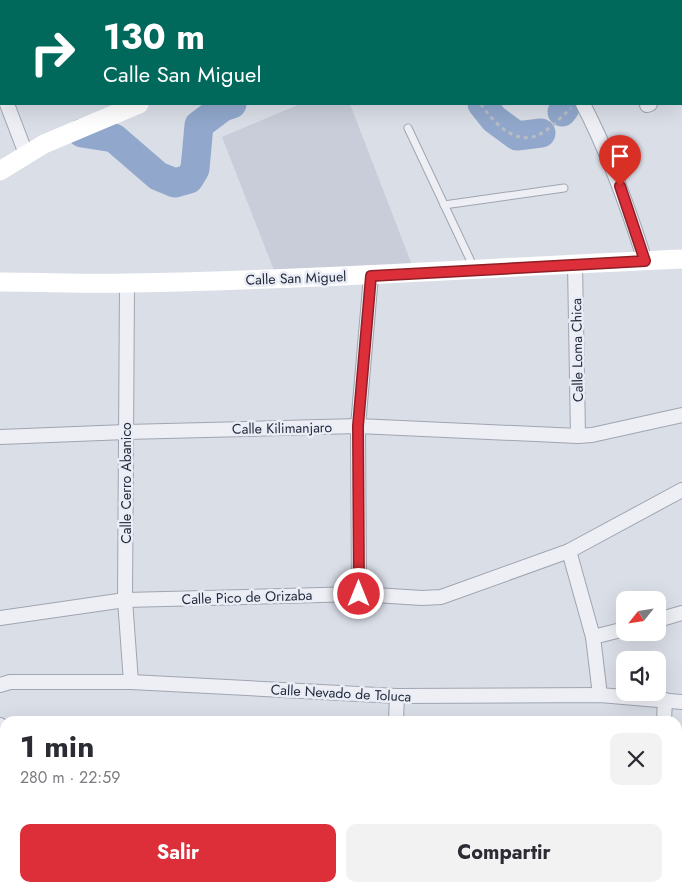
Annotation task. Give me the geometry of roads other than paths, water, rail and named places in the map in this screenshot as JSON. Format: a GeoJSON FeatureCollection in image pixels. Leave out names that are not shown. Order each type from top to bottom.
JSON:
{"type":"FeatureCollection","features":[{"type":"Feature","properties":{"kind":"street"},"geometry":{"type":"LineString","coordinates":[[7,105],[26,154]]}},
{"type":"Feature","properties":{"kind":"street"},"geometry":{"type":"LineString","coordinates":[[0,170],[44,144],[137,105]]}},
{"type":"Feature","properties":{"kind":"street"},"geometry":{"type":"LineString","coordinates":[[583,105],[626,200],[645,261]]}},
{"type":"Feature","properties":{"kind":"street","name":"Calle San Miguel"},"geometry":{"type":"LineString","coordinates":[[0,282],[127,283],[371,276],[575,264],[682,260]]}},
{"type":"Feature","properties":{"kind":"street","name":"Calle Loma Chica"},"geometry":{"type":"LineString","coordinates":[[575,264],[578,436]]}},
{"type":"Feature","properties":{"kind":"street"},"geometry":{"type":"LineString","coordinates":[[359,594],[358,426],[371,276]]}},
{"type":"Feature","properties":{"kind":"street","name":"Calle Cerro Abanico"},"geometry":{"type":"LineString","coordinates":[[127,283],[125,600],[131,682]]}},
{"type":"Feature","properties":{"kind":"street","name":"Calle Kilimanjaro"},"geometry":{"type":"LineString","coordinates":[[0,438],[126,432],[358,426],[578,436],[592,435],[682,416]]}},
{"type":"Feature","properties":{"kind":"street","name":"Calle Pico de Orizaba"},"geometry":{"type":"LineString","coordinates":[[0,618],[125,600],[359,594],[422,598],[441,597],[569,551],[682,490]]}},
{"type":"Feature","properties":{"kind":"street"},"geometry":{"type":"LineString","coordinates":[[569,551],[593,638],[600,695]]}},
{"type":"Feature","properties":{"kind":"street"},"geometry":{"type":"LineString","coordinates":[[666,618],[682,613]]}},
{"type":"Feature","properties":{"kind":"street"},"geometry":{"type":"LineString","coordinates":[[593,638],[616,632]]}},
{"type":"Feature","properties":{"kind":"street","name":"Calle Nevado de Toluca"},"geometry":{"type":"LineString","coordinates":[[0,685],[10,682],[131,682],[397,696],[616,696]]}},
{"type":"Feature","properties":{"kind":"street"},"geometry":{"type":"LineString","coordinates":[[396,716],[397,696]]}},
{"type":"Feature","properties":{"kind":"street","name":"Calle Nevado de Toluca"},"geometry":{"type":"LineString","coordinates":[[666,700],[682,702]]}},
{"type":"Feature","properties":{"kind":"street"},"geometry":{"type":"LineString","coordinates":[[664,716],[665,701]]}},
{"type":"Feature","properties":{"kind":"lane"},"geometry":{"type":"LineString","coordinates":[[408,128],[474,270]]}},
{"type":"Feature","properties":{"kind":"lane"},"geometry":{"type":"LineString","coordinates":[[444,205],[564,188]]}},
{"type":"Feature","properties":{"kind":"waterway"},"geometry":{"type":"LineString","coordinates":[[82,133],[114,138],[158,176],[175,183],[189,179],[195,169],[199,125],[223,107],[229,105]]}},
{"type":"Feature","properties":{"kind":"waterway"},"geometry":{"type":"LineString","coordinates":[[483,105],[494,119],[517,136],[541,133]]}},
{"type":"Feature","properties":{"kind":"waterway"},"geometry":{"type":"LineString","coordinates":[[562,112],[565,108]]}}]}
